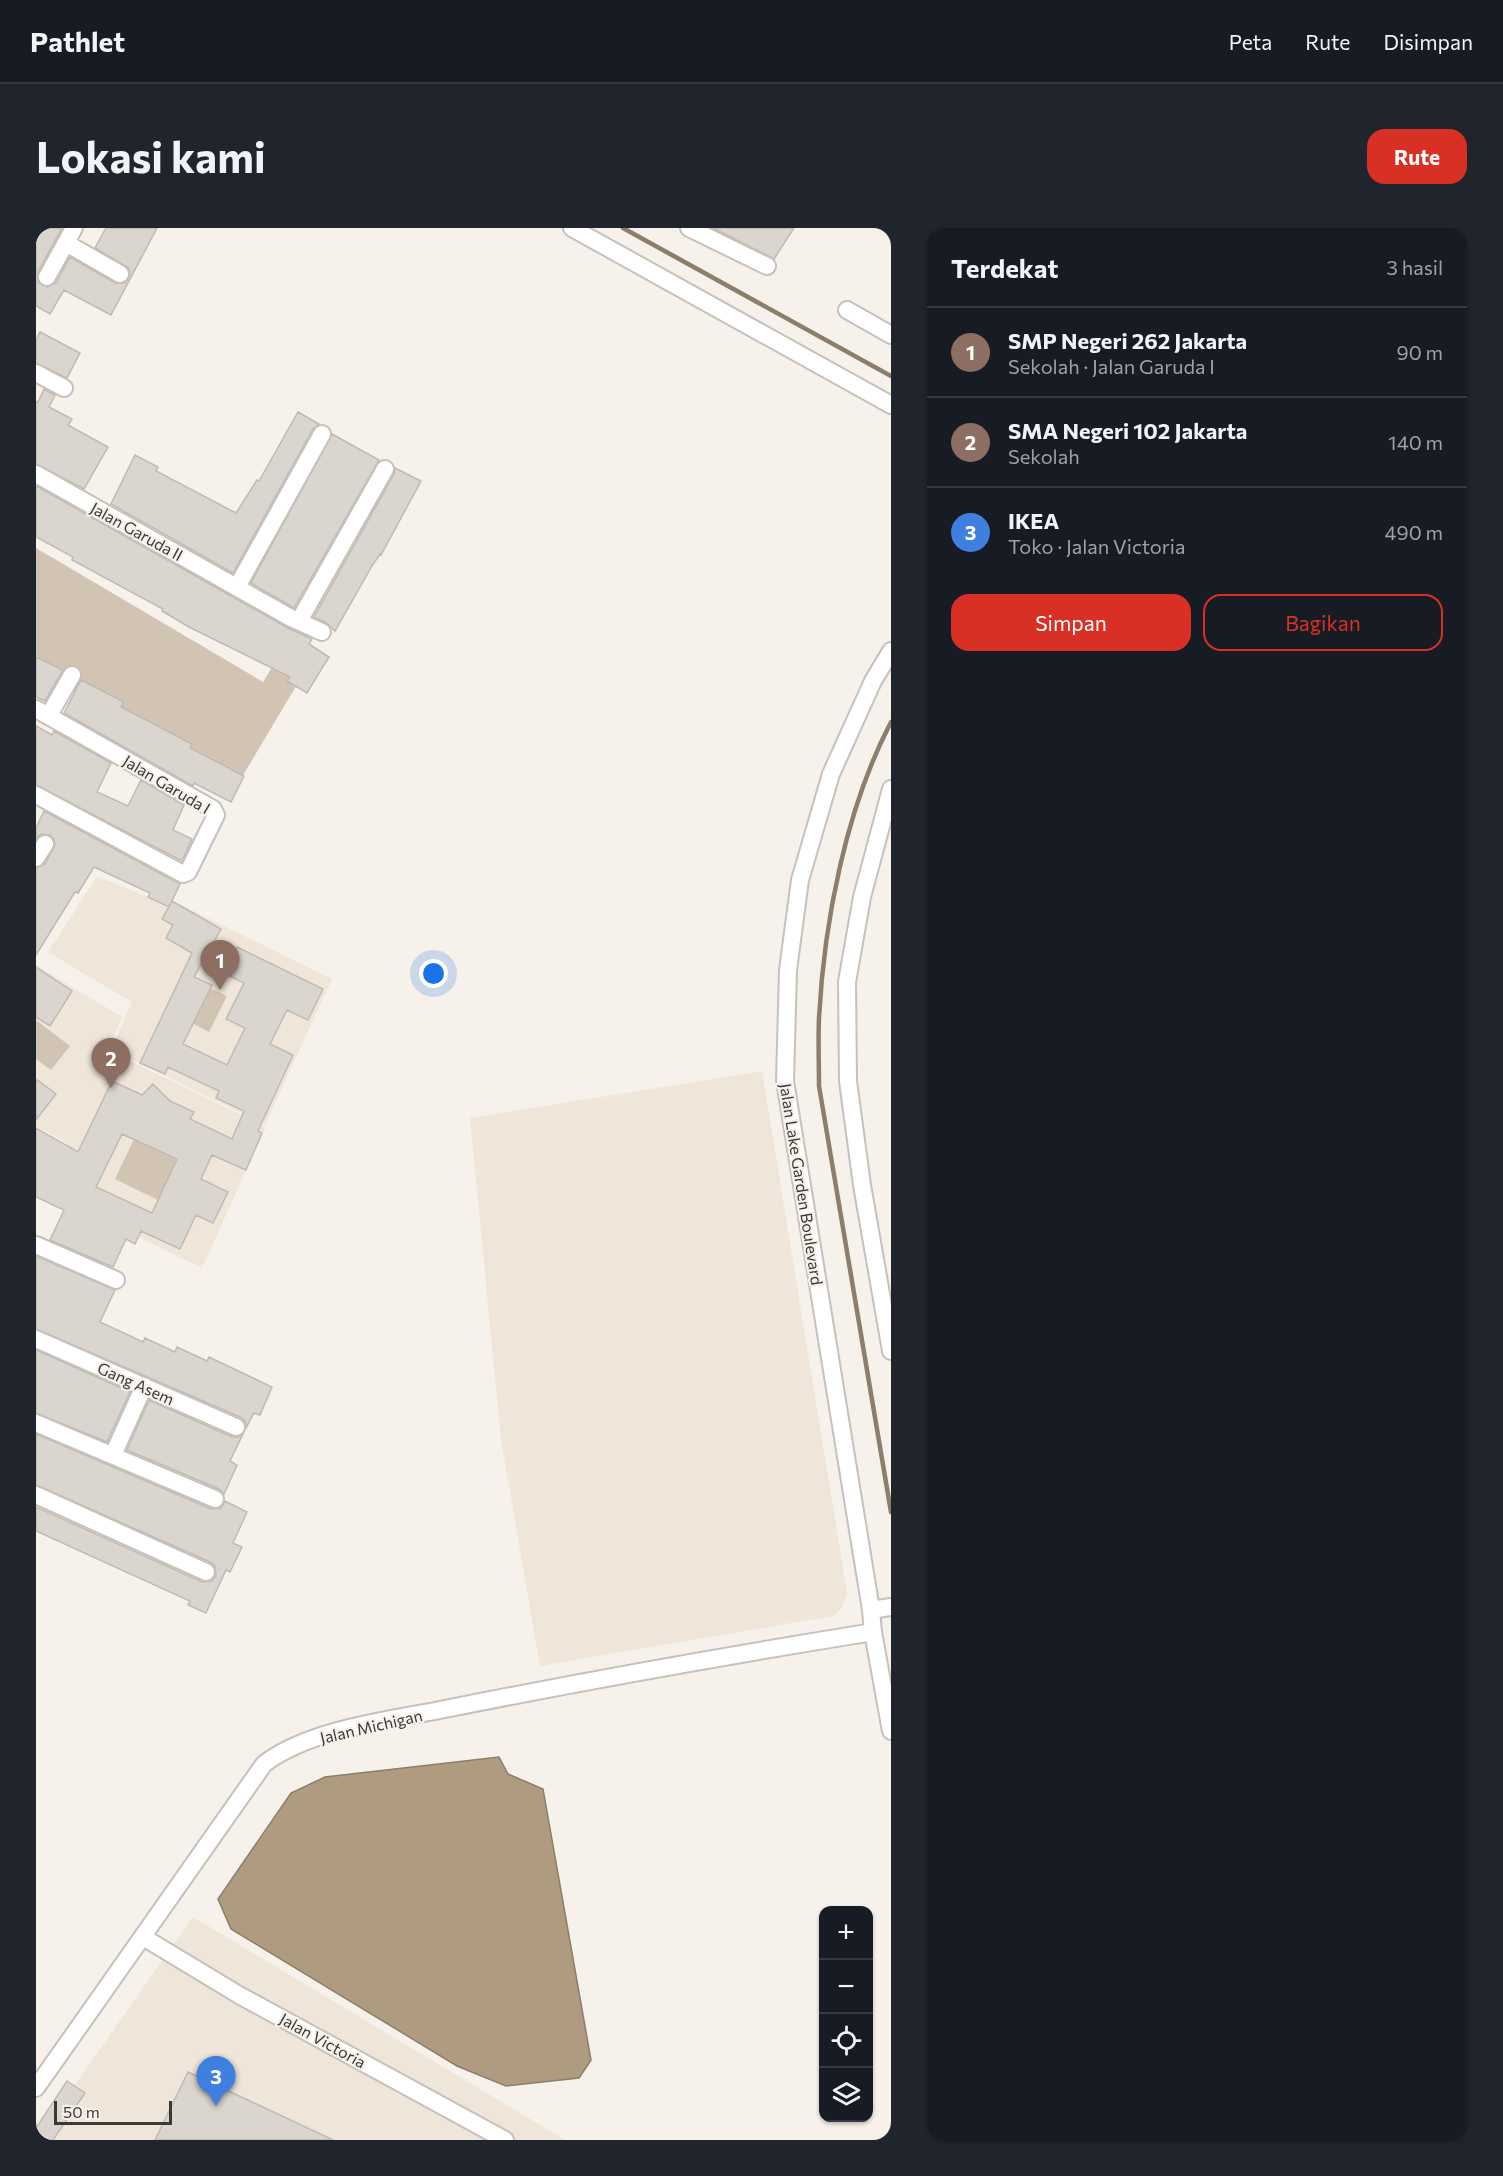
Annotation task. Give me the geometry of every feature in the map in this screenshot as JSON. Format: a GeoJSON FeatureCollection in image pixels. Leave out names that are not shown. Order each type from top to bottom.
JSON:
{"type":"FeatureCollection","features":[{"type":"Feature","properties":{"kind":"street"},"geometry":{"type":"LineString","coordinates":[[572,228],[891,405]]}},
{"type":"Feature","properties":{"kind":"street"},"geometry":{"type":"LineString","coordinates":[[689,228],[767,266]]}},
{"type":"Feature","properties":{"kind":"street"},"geometry":{"type":"LineString","coordinates":[[47,277],[70,235],[120,274]]}},
{"type":"Feature","properties":{"kind":"street"},"geometry":{"type":"LineString","coordinates":[[847,310],[891,334]]}},
{"type":"Feature","properties":{"kind":"street"},"geometry":{"type":"LineString","coordinates":[[36,374],[64,388]]}},
{"type":"Feature","properties":{"kind":"street"},"geometry":{"type":"LineString","coordinates":[[237,587],[322,434]]}},
{"type":"Feature","properties":{"kind":"street"},"geometry":{"type":"LineString","coordinates":[[299,621],[385,469]]}},
{"type":"Feature","properties":{"kind":"street","name":"Jalan Garuda II"},"geometry":{"type":"LineString","coordinates":[[36,474],[322,632]]}},
{"type":"Feature","properties":{"kind":"street","name":"Jalan Lake Garden Boulevard"},"geometry":{"type":"LineString","coordinates":[[891,651],[873,681],[831,774],[800,880],[788,970],[785,1081],[871,1610],[880,1642],[891,1731]]}},
{"type":"Feature","properties":{"kind":"street"},"geometry":{"type":"LineString","coordinates":[[39,711],[72,675]]}},
{"type":"Feature","properties":{"kind":"street","name":"Jalan Garuda I"},"geometry":{"type":"LineString","coordinates":[[36,795],[183,874],[188,872],[216,815],[213,809],[39,711]]}},
{"type":"Feature","properties":{"kind":"street"},"geometry":{"type":"LineString","coordinates":[[891,789],[862,897],[847,982],[848,1082],[862,1185],[891,1351]]}},
{"type":"Feature","properties":{"kind":"street"},"geometry":{"type":"LineString","coordinates":[[36,858],[45,844]]}},
{"type":"Feature","properties":{"kind":"street"},"geometry":{"type":"LineString","coordinates":[[36,1245],[116,1280]]}},
{"type":"Feature","properties":{"kind":"street","name":"Gang Asem"},"geometry":{"type":"LineString","coordinates":[[36,1340],[236,1427]]}},
{"type":"Feature","properties":{"kind":"street"},"geometry":{"type":"LineString","coordinates":[[113,1455],[144,1386]]}},
{"type":"Feature","properties":{"kind":"street"},"geometry":{"type":"LineString","coordinates":[[36,1423],[215,1499]]}},
{"type":"Feature","properties":{"kind":"street"},"geometry":{"type":"LineString","coordinates":[[36,1495],[206,1572]]}},
{"type":"Feature","properties":{"kind":"street"},"geometry":{"type":"LineString","coordinates":[[871,1610],[891,1607]]}},
{"type":"Feature","properties":{"kind":"street","name":"Jalan Michigan"},"geometry":{"type":"LineString","coordinates":[[36,2088],[264,1764],[279,1753],[324,1734],[530,1692],[880,1642]]}},
{"type":"Feature","properties":{"kind":"street","name":"Jalan Victoria"},"geometry":{"type":"LineString","coordinates":[[143,1937],[239,1995],[505,2140]]}},
{"type":"Feature","properties":{"kind":"shaded area"},"geometry":{"type":"Polygon","coordinates":[[[36,548],[263,682],[291,636],[317,651],[236,787],[36,668],[36,548]]]}},
{"type":"Feature","properties":{"kind":"shaded area"},"geometry":{"type":"Polygon","coordinates":[[[97,877],[180,909],[183,906],[332,979],[265,1125],[111,1049],[132,1002],[48,952],[97,877]]]}},
{"type":"Feature","properties":{"kind":"shaded area"},"geometry":{"type":"Polygon","coordinates":[[[36,965],[122,1017],[108,1050],[266,1127],[202,1268],[46,1192],[67,1143],[36,1126],[36,965]]]}},
{"type":"Feature","properties":{"kind":"shaded area"},"geometry":{"type":"Polygon","coordinates":[[[207,987],[227,996],[209,1032],[190,1022],[207,987]]]}},
{"type":"Feature","properties":{"kind":"shaded area"},"geometry":{"type":"Polygon","coordinates":[[[36,1020],[70,1046],[51,1070],[36,1059],[36,1020]]]}},
{"type":"Feature","properties":{"kind":"shaded area"},"geometry":{"type":"Polygon","coordinates":[[[762,1071],[847,1593],[842,1608],[833,1616],[540,1666],[501,1439],[470,1118],[762,1071]]]}},
{"type":"Feature","properties":{"kind":"shaded area"},"geometry":{"type":"Polygon","coordinates":[[[136,1135],[183,1157],[162,1202],[115,1179],[136,1135]]]}},
{"type":"Feature","properties":{"kind":"shaded area"},"geometry":{"type":"Polygon","coordinates":[[[499,1757],[508,1774],[543,1789],[591,2060],[579,2078],[506,2086],[457,2066],[231,1929],[218,1899],[291,1793],[325,1777],[499,1757]]]}},
{"type":"Feature","properties":{"kind":"shaded area"},"geometry":{"type":"Polygon","coordinates":[[[193,1917],[565,2140],[36,2140],[193,1917]]]}},
{"type":"Feature","properties":{"kind":"building"},"geometry":{"type":"Polygon","coordinates":[[[36,228],[62,228],[38,272],[38,282],[47,287],[56,283],[70,257],[115,283],[125,283],[130,275],[129,268],[95,248],[106,228],[157,228],[111,315],[64,290],[50,314],[36,306],[36,228]]]}},
{"type":"Feature","properties":{"kind":"building"},"geometry":{"type":"Polygon","coordinates":[[[713,228],[794,228],[774,259],[713,228]]]}},
{"type":"Feature","properties":{"kind":"building"},"geometry":{"type":"Polygon","coordinates":[[[40,332],[80,353],[67,378],[36,363],[36,340],[40,332]]]}},
{"type":"Feature","properties":{"kind":"building"},"geometry":{"type":"Polygon","coordinates":[[[44,389],[55,395],[49,407],[72,419],[68,425],[108,447],[84,489],[36,464],[36,401],[38,402],[44,389]]]}},
{"type":"Feature","properties":{"kind":"building"},"geometry":{"type":"Polygon","coordinates":[[[298,412],[319,424],[313,429],[233,573],[111,504],[135,455],[158,467],[156,471],[236,513],[257,480],[259,481],[298,412]]]}},
{"type":"Feature","properties":{"kind":"building"},"geometry":{"type":"Polygon","coordinates":[[[332,434],[379,460],[294,608],[251,583],[332,434]]]}},
{"type":"Feature","properties":{"kind":"building"},"geometry":{"type":"Polygon","coordinates":[[[395,468],[421,481],[381,555],[372,566],[335,631],[327,623],[314,617],[394,474],[395,468]]]}},
{"type":"Feature","properties":{"kind":"building"},"geometry":{"type":"Polygon","coordinates":[[[36,486],[286,627],[312,639],[309,644],[329,657],[307,693],[287,681],[290,677],[189,627],[162,611],[163,609],[72,560],[73,557],[36,537],[36,486]]]}},
{"type":"Feature","properties":{"kind":"building"},"geometry":{"type":"Polygon","coordinates":[[[36,657],[63,670],[45,701],[36,697],[36,657]]]}},
{"type":"Feature","properties":{"kind":"building"},"geometry":{"type":"Polygon","coordinates":[[[81,680],[124,702],[121,707],[192,744],[190,748],[244,776],[231,802],[194,783],[193,786],[64,713],[81,680]]]}},
{"type":"Feature","properties":{"kind":"building"},"geometry":{"type":"Polygon","coordinates":[[[36,726],[52,735],[54,731],[111,763],[97,792],[128,806],[141,780],[184,805],[173,830],[192,839],[182,861],[36,785],[36,726]]]}},
{"type":"Feature","properties":{"kind":"building"},"geometry":{"type":"Polygon","coordinates":[[[44,811],[180,884],[169,907],[148,897],[150,893],[94,867],[78,893],[75,892],[36,955],[36,868],[45,864],[55,845],[50,835],[41,834],[36,839],[36,828],[44,811]]]}},
{"type":"Feature","properties":{"kind":"building"},"geometry":{"type":"Polygon","coordinates":[[[172,901],[221,929],[194,977],[212,985],[183,1044],[227,1065],[245,1028],[226,1019],[244,983],[224,973],[237,947],[323,989],[308,1020],[287,1010],[270,1044],[293,1055],[258,1131],[262,1133],[246,1170],[212,1155],[201,1179],[228,1192],[213,1223],[196,1215],[180,1249],[141,1231],[135,1244],[126,1239],[113,1267],[50,1240],[64,1210],[36,1197],[36,1128],[78,1152],[112,1081],[142,1095],[153,1084],[170,1101],[194,1112],[190,1119],[232,1139],[244,1111],[216,1098],[219,1091],[168,1067],[165,1074],[140,1063],[192,953],[166,938],[173,925],[162,919],[172,901]],[[122,1134],[96,1187],[152,1213],[177,1159],[122,1134]]]}},
{"type":"Feature","properties":{"kind":"building"},"geometry":{"type":"Polygon","coordinates":[[[36,967],[72,991],[50,1026],[36,1017],[36,967]]]}},
{"type":"Feature","properties":{"kind":"building"},"geometry":{"type":"Polygon","coordinates":[[[36,1079],[56,1094],[36,1120],[36,1079]]]}},
{"type":"Feature","properties":{"kind":"building"},"geometry":{"type":"Polygon","coordinates":[[[36,1256],[115,1290],[100,1322],[143,1342],[145,1338],[175,1352],[177,1347],[207,1361],[209,1357],[272,1387],[260,1415],[254,1413],[246,1428],[245,1421],[240,1417],[36,1329],[36,1256]]]}},
{"type":"Feature","properties":{"kind":"building"},"geometry":{"type":"Polygon","coordinates":[[[36,1350],[130,1392],[107,1442],[36,1413],[36,1350]]]}},
{"type":"Feature","properties":{"kind":"building"},"geometry":{"type":"Polygon","coordinates":[[[149,1400],[232,1437],[243,1434],[230,1461],[237,1465],[224,1494],[219,1489],[127,1450],[149,1400]]]}},
{"type":"Feature","properties":{"kind":"building"},"geometry":{"type":"Polygon","coordinates":[[[36,1434],[211,1509],[221,1508],[225,1501],[247,1512],[233,1543],[242,1547],[230,1572],[226,1570],[206,1613],[188,1605],[190,1601],[36,1531],[36,1507],[202,1582],[212,1581],[216,1576],[215,1566],[210,1562],[36,1485],[36,1434]]]}},
{"type":"Feature","properties":{"kind":"building"},"geometry":{"type":"Polygon","coordinates":[[[188,2072],[333,2140],[155,2140],[188,2072]]]}},
{"type":"Feature","properties":{"kind":"building"},"geometry":{"type":"Polygon","coordinates":[[[67,2081],[85,2093],[53,2140],[36,2140],[36,2128],[67,2081]]]}},
{"type":"Feature","properties":{"kind":"waterway"},"geometry":{"type":"LineString","coordinates":[[623,228],[891,376]]}},
{"type":"Feature","properties":{"kind":"waterway"},"geometry":{"type":"LineString","coordinates":[[891,722],[861,791],[840,866],[826,943],[819,1018],[819,1086],[891,1512]]}},
{"type":"Feature","properties":{"kind":"place","name":"SMP Negeri 262 Jakarta"},"geometry":{"type":"Point","coordinates":[220,990]}},
{"type":"Feature","properties":{"kind":"place","name":"SMA Negeri 102 Jakarta"},"geometry":{"type":"Point","coordinates":[111,1088]}},
{"type":"Feature","properties":{"kind":"place","name":"IKEA"},"geometry":{"type":"Point","coordinates":[216,2106]}}]}
